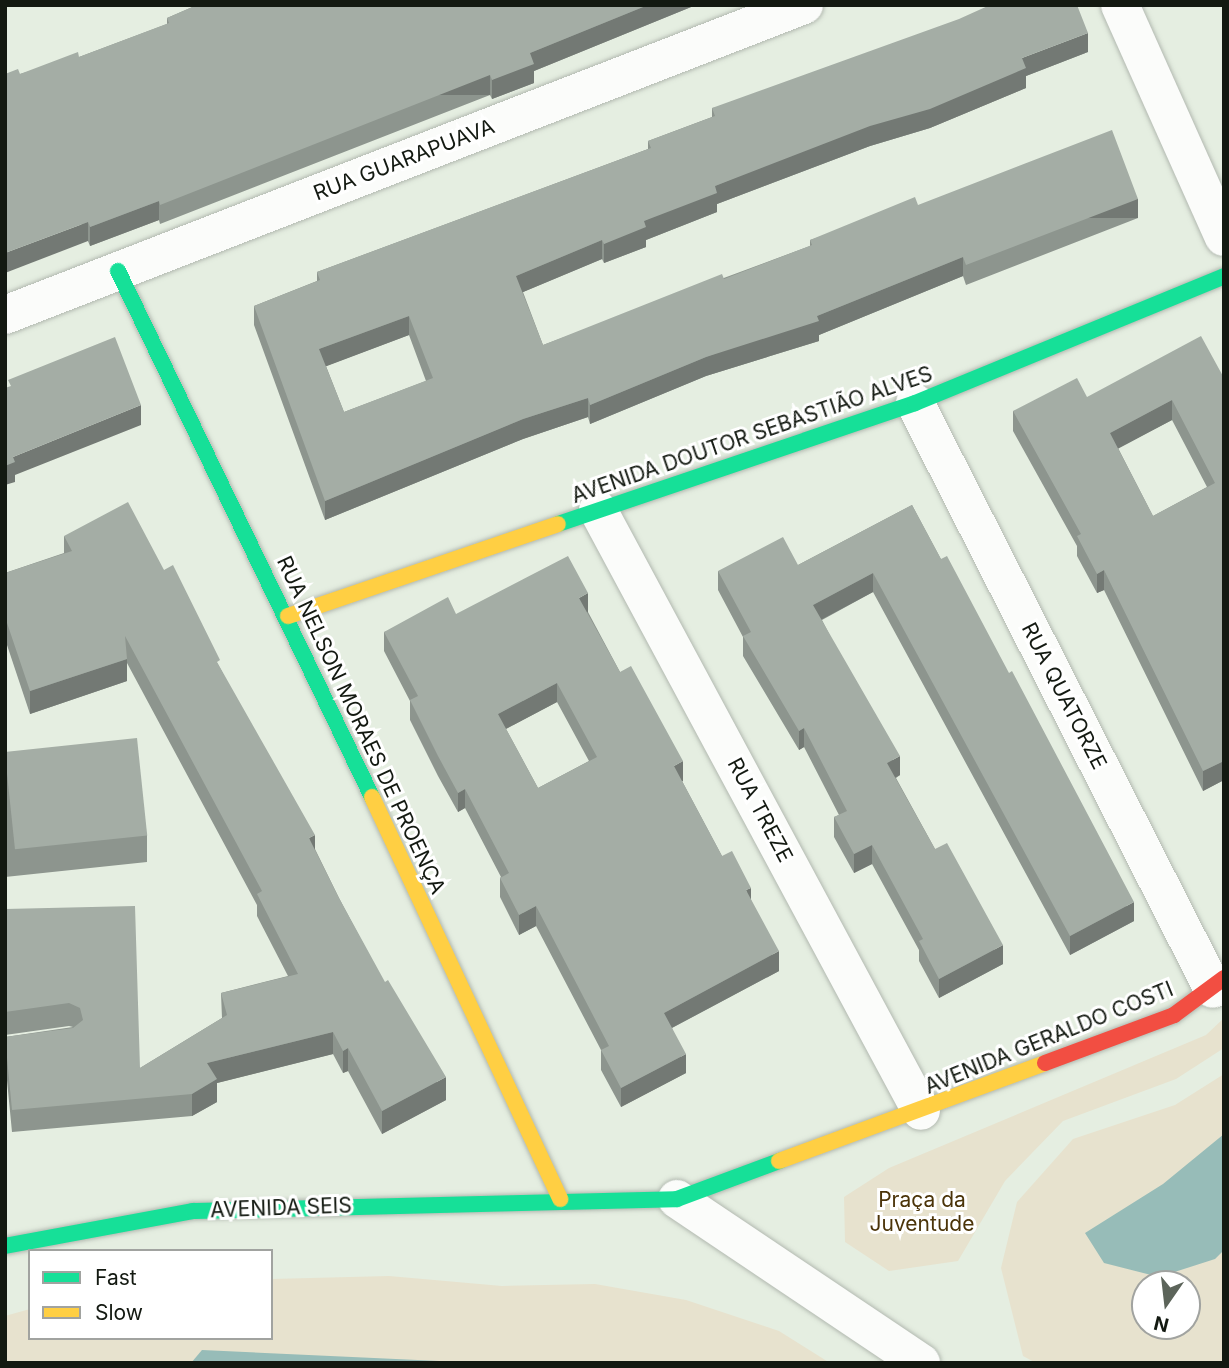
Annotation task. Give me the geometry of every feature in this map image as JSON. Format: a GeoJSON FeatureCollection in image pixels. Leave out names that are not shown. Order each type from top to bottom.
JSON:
{"type":"FeatureCollection","features":[{"type":"Feature","properties":{"kind":"street","name":"RUA GUARAPUAVA"},"geometry":{"type":"LineString","coordinates":[[5,315],[804,5]]}},
{"type":"Feature","properties":{"kind":"street"},"geometry":{"type":"LineString","coordinates":[[1120,5],[1224,237]]}},
{"type":"Feature","properties":{"kind":"street","name":"RUA NELSON MORAES DE PROENÇA"},"geometry":{"type":"LineString","coordinates":[[118,271],[288,616],[560,1199]]}},
{"type":"Feature","properties":{"kind":"street","name":"AVENIDA DOUTOR SEBASTIÃO ALVES"},"geometry":{"type":"LineString","coordinates":[[288,616],[915,403],[1224,276]]}},
{"type":"Feature","properties":{"kind":"street","name":"RUA QUATORZE"},"geometry":{"type":"LineString","coordinates":[[915,403],[1219,983]]}},
{"type":"Feature","properties":{"kind":"street","name":"RUA TREZE"},"geometry":{"type":"LineString","coordinates":[[598,510],[921,1111]]}},
{"type":"Feature","properties":{"kind":"street","name":"AVENIDA GERALDO COSTI"},"geometry":{"type":"LineString","coordinates":[[677,1199],[921,1111],[1174,1015],[1219,983]]}},
{"type":"Feature","properties":{"kind":"street","name":"AVENIDA SEIS"},"geometry":{"type":"LineString","coordinates":[[5,1247],[193,1211],[560,1199],[677,1199]]}},
{"type":"Feature","properties":{"kind":"street"},"geometry":{"type":"LineString","coordinates":[[677,1199],[921,1363]]}},
{"type":"Feature","properties":{"kind":"green space","name":"Praça da Juventude"},"geometry":{"type":"Polygon","coordinates":[[[1224,1018],[1224,1048],[1176,1079],[1063,1121],[1005,1181],[958,1261],[889,1271],[845,1242],[844,1197],[889,1168],[1206,1035],[1224,1018]]]}},
{"type":"Feature","properties":{"kind":"green space"},"geometry":{"type":"Polygon","coordinates":[[[1224,1074],[1224,1363],[1036,1363],[1023,1356],[1001,1268],[1017,1202],[1073,1139],[1175,1105],[1224,1074]]]}},
{"type":"Feature","properties":{"kind":"green space"},"geometry":{"type":"Polygon","coordinates":[[[389,1276],[502,1286],[595,1284],[686,1300],[779,1331],[830,1363],[5,1363],[5,1316],[28,1310],[28,1340],[273,1340],[273,1279],[389,1276]]]}},
{"type":"Feature","properties":{"kind":"water"},"geometry":{"type":"Polygon","coordinates":[[[1224,1134],[1224,1250],[1215,1259],[1181,1270],[1132,1270],[1104,1263],[1085,1233],[1163,1184],[1224,1134]]]}},
{"type":"Feature","properties":{"kind":"water"},"geometry":{"type":"Polygon","coordinates":[[[202,1350],[483,1363],[191,1363],[202,1350]]]}},
{"type":"Feature","properties":{"kind":"building"},"geometry":{"type":"Polygon","coordinates":[[[197,5],[648,5],[530,53],[534,64],[492,80],[490,75],[160,205],[159,201],[90,227],[88,222],[5,253],[5,74],[18,69],[20,74],[78,52],[79,57],[169,23],[167,18],[197,5]]]}},
{"type":"Feature","properties":{"kind":"building"},"geometry":{"type":"Polygon","coordinates":[[[990,5],[1077,5],[1088,33],[1022,58],[1026,68],[930,109],[870,126],[715,186],[717,193],[644,221],[646,227],[604,244],[602,240],[516,276],[543,345],[722,274],[724,279],[812,245],[810,240],[915,197],[918,205],[1112,130],[1138,199],[966,265],[963,257],[817,316],[819,321],[706,357],[590,405],[588,398],[523,419],[325,501],[254,306],[320,280],[317,272],[651,148],[648,141],[715,116],[712,108],[959,19],[990,5]],[[409,316],[319,349],[344,412],[433,378],[409,316]]]}},
{"type":"Feature","properties":{"kind":"building"},"geometry":{"type":"Polygon","coordinates":[[[1201,336],[1224,378],[1224,761],[1203,771],[1104,570],[1097,574],[1077,536],[1081,534],[1013,411],[1077,378],[1087,397],[1201,336]],[[1172,400],[1110,433],[1153,516],[1215,483],[1172,400]]]}},
{"type":"Feature","properties":{"kind":"building"},"geometry":{"type":"Polygon","coordinates":[[[115,337],[141,405],[13,457],[15,462],[5,466],[5,388],[11,386],[8,380],[115,337]]]}},
{"type":"Feature","properties":{"kind":"building"},"geometry":{"type":"Polygon","coordinates":[[[128,502],[164,570],[173,565],[220,660],[217,662],[315,835],[309,838],[339,898],[385,982],[388,980],[446,1077],[382,1111],[348,1048],[343,1051],[333,1032],[207,1063],[217,1079],[192,1094],[12,1110],[5,1037],[73,1028],[83,1020],[80,1008],[69,1003],[5,1012],[5,909],[135,906],[140,1068],[227,1015],[221,993],[298,974],[257,894],[262,891],[125,636],[127,659],[30,691],[5,617],[5,573],[72,551],[64,536],[128,502]]]}},
{"type":"Feature","properties":{"kind":"building"},"geometry":{"type":"Polygon","coordinates":[[[912,505],[941,559],[947,556],[1009,673],[1012,671],[1134,902],[1070,936],[873,573],[813,605],[900,756],[887,763],[935,849],[947,843],[1003,945],[939,979],[919,941],[923,939],[872,845],[854,854],[834,817],[847,811],[804,728],[799,731],[743,636],[751,632],[718,571],[783,537],[798,565],[912,505]]]}},
{"type":"Feature","properties":{"kind":"building"},"geometry":{"type":"Polygon","coordinates":[[[568,556],[588,593],[579,598],[620,672],[631,666],[683,761],[674,766],[722,856],[732,851],[751,888],[746,890],[779,951],[664,1013],[686,1054],[621,1088],[601,1050],[609,1046],[536,906],[519,915],[500,878],[509,873],[465,789],[458,793],[438,756],[410,700],[418,696],[384,632],[448,597],[456,614],[568,556]],[[557,683],[498,714],[538,788],[597,757],[557,683]]]}},
{"type":"Feature","properties":{"kind":"building"},"geometry":{"type":"Polygon","coordinates":[[[137,738],[147,835],[15,849],[5,752],[137,738]]]}},
{"type":"Feature","properties":{"kind":"traffic: fast"},"geometry":{"type":"LineString","coordinates":[[118,271],[372,797]]}},
{"type":"Feature","properties":{"kind":"traffic: fast"},"geometry":{"type":"LineString","coordinates":[[558,524],[915,403],[1224,276]]}},
{"type":"Feature","properties":{"kind":"traffic: fast"},"geometry":{"type":"LineString","coordinates":[[5,1246],[193,1211],[677,1199],[779,1161]]}},
{"type":"Feature","properties":{"kind":"traffic: slow"},"geometry":{"type":"LineString","coordinates":[[288,616],[558,524]]}},
{"type":"Feature","properties":{"kind":"traffic: slow"},"geometry":{"type":"LineString","coordinates":[[372,797],[560,1199]]}},
{"type":"Feature","properties":{"kind":"traffic: slow"},"geometry":{"type":"LineString","coordinates":[[779,1161],[1045,1063]]}},
{"type":"Feature","properties":{"kind":"traffic: jam"},"geometry":{"type":"LineString","coordinates":[[1045,1063],[1174,1015],[1224,978]]}}]}
